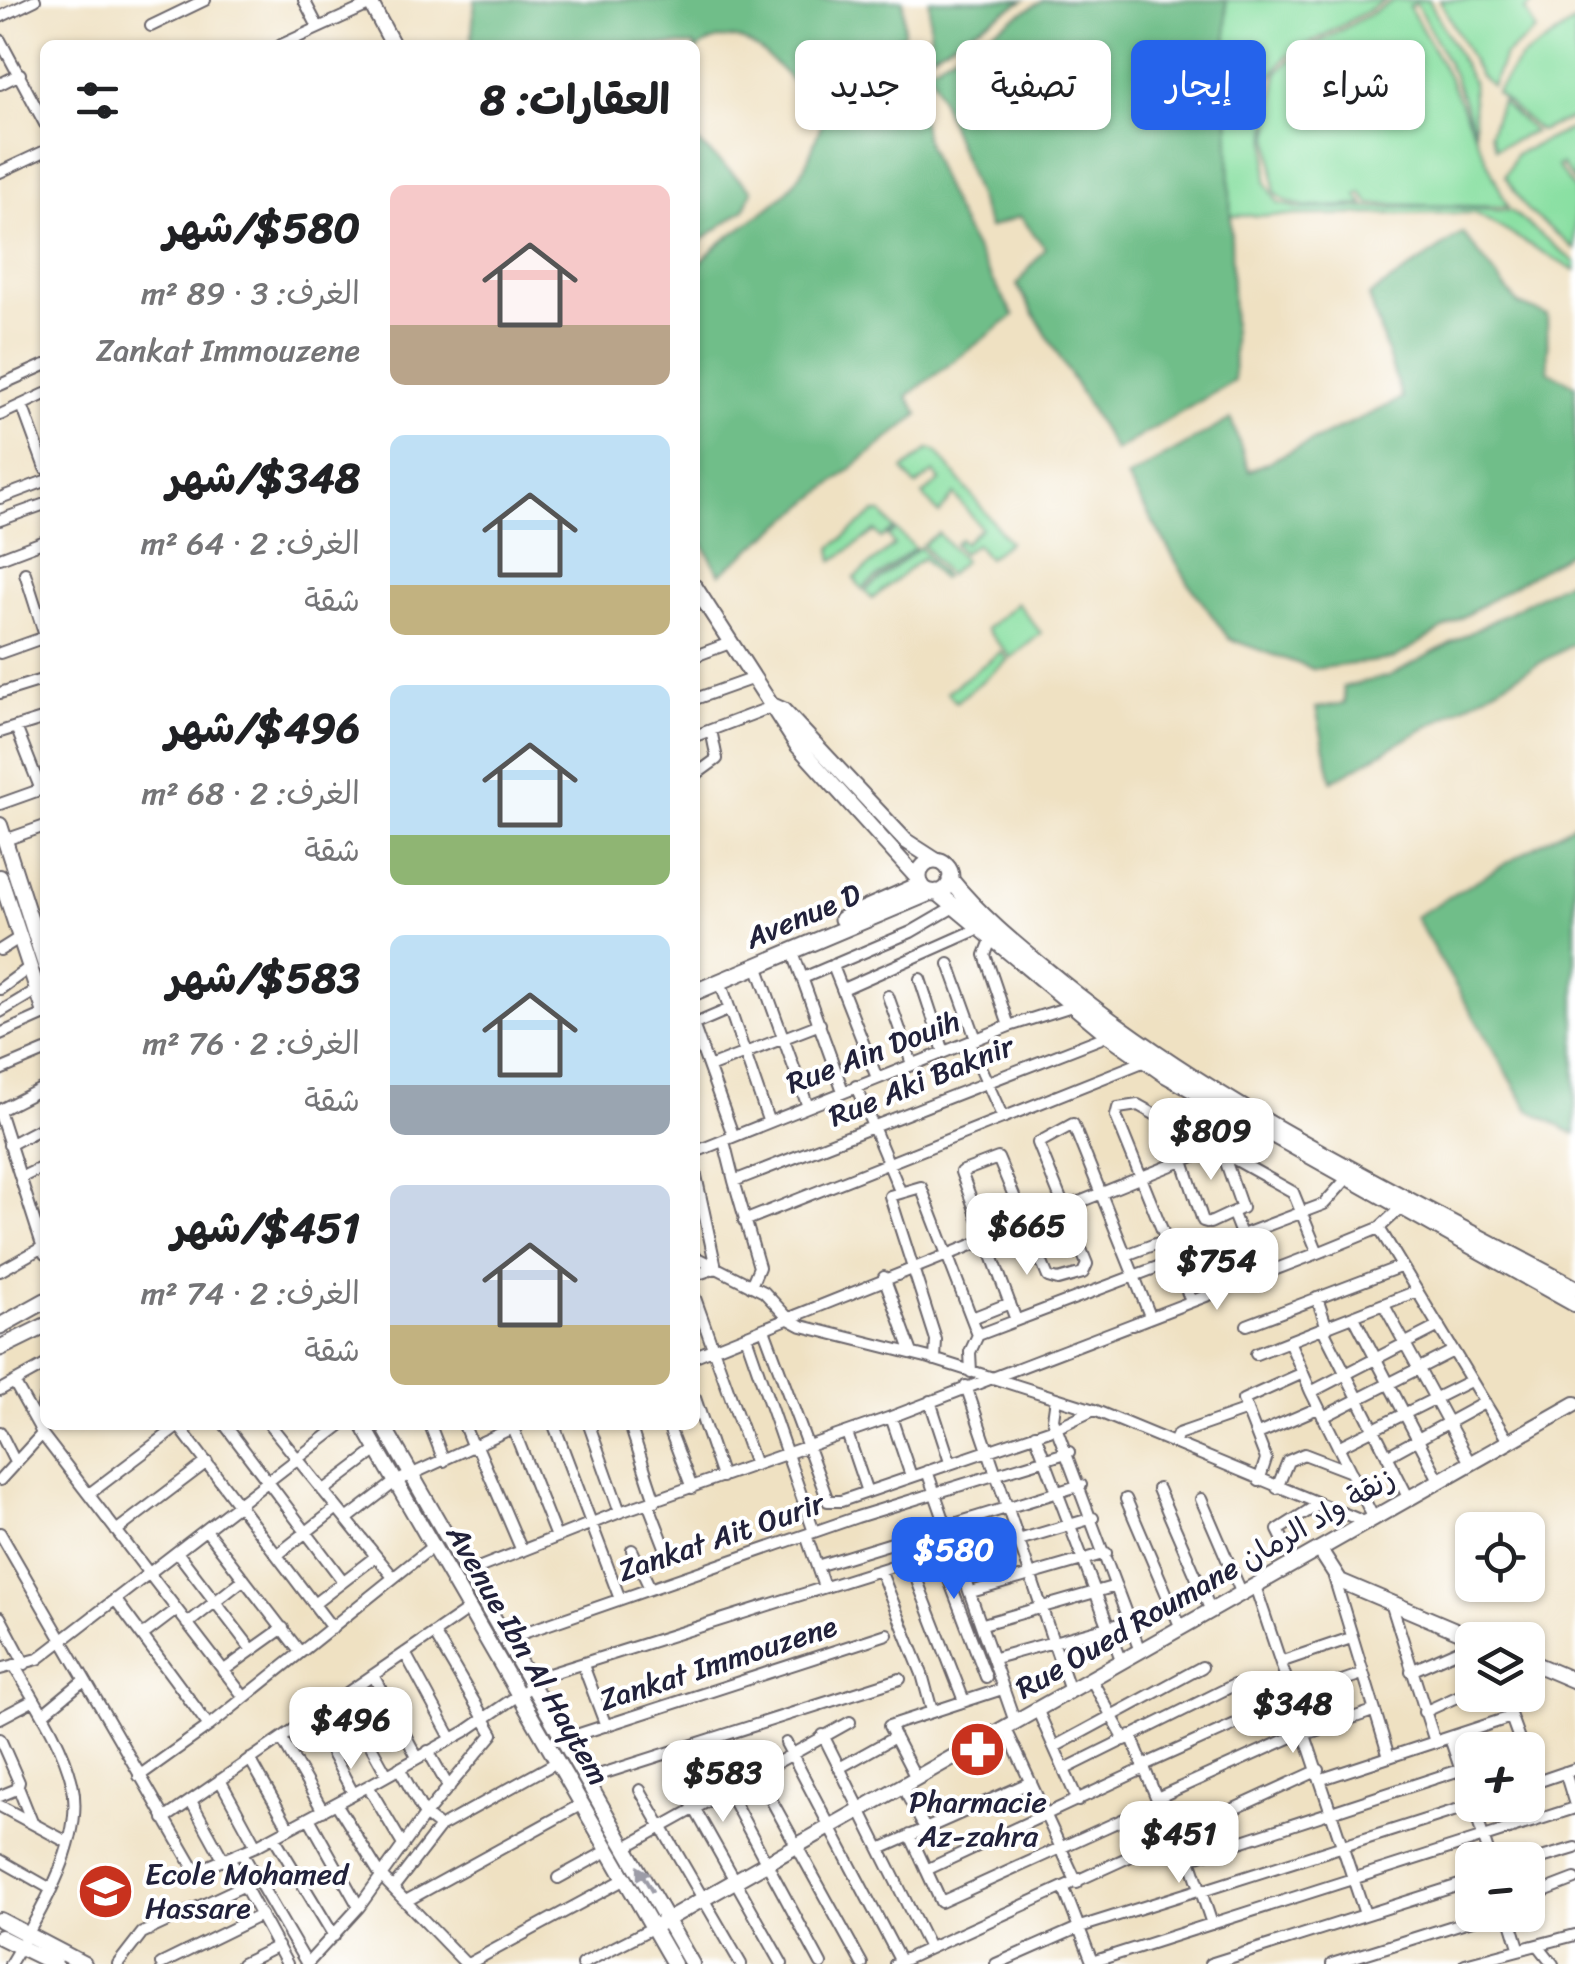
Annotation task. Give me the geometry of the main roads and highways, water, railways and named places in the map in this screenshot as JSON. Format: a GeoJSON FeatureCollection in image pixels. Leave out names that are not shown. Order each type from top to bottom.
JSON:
{"type":"FeatureCollection","features":[{"type":"Feature","properties":{"kind":"main road"},"geometry":{"type":"LineString","coordinates":[[1351,1174],[1153,1053],[998,930],[950,879],[948,870],[937,862],[924,866],[927,887],[1145,1062],[1259,1130],[1575,1288]]}},
{"type":"Feature","properties":{"kind":"main road"},"geometry":{"type":"LineString","coordinates":[[927,887],[950,879]]}},
{"type":"Feature","properties":{"kind":"main road","name":"Avenue D"},"geometry":{"type":"LineString","coordinates":[[700,990],[927,887]]}},
{"type":"Feature","properties":{"kind":"main road","name":"Avenue D"},"geometry":{"type":"LineString","coordinates":[[700,979],[927,887]]}},
{"type":"Feature","properties":{"kind":"main road"},"geometry":{"type":"LineString","coordinates":[[1406,1202],[1575,1304]]}},
{"type":"Feature","properties":{"kind":"main road"},"geometry":{"type":"LineString","coordinates":[[0,1326],[40,1304]]}},
{"type":"Feature","properties":{"kind":"main road"},"geometry":{"type":"LineString","coordinates":[[0,1348],[40,1328]]}},
{"type":"Feature","properties":{"kind":"place","name":"Pharmacie Az-zahra"},"geometry":{"type":"Point","coordinates":[978,1749]}},
{"type":"Feature","properties":{"kind":"place","name":"Ecole Mohamed Hassare"},"geometry":{"type":"Point","coordinates":[106,1891]}}]}
